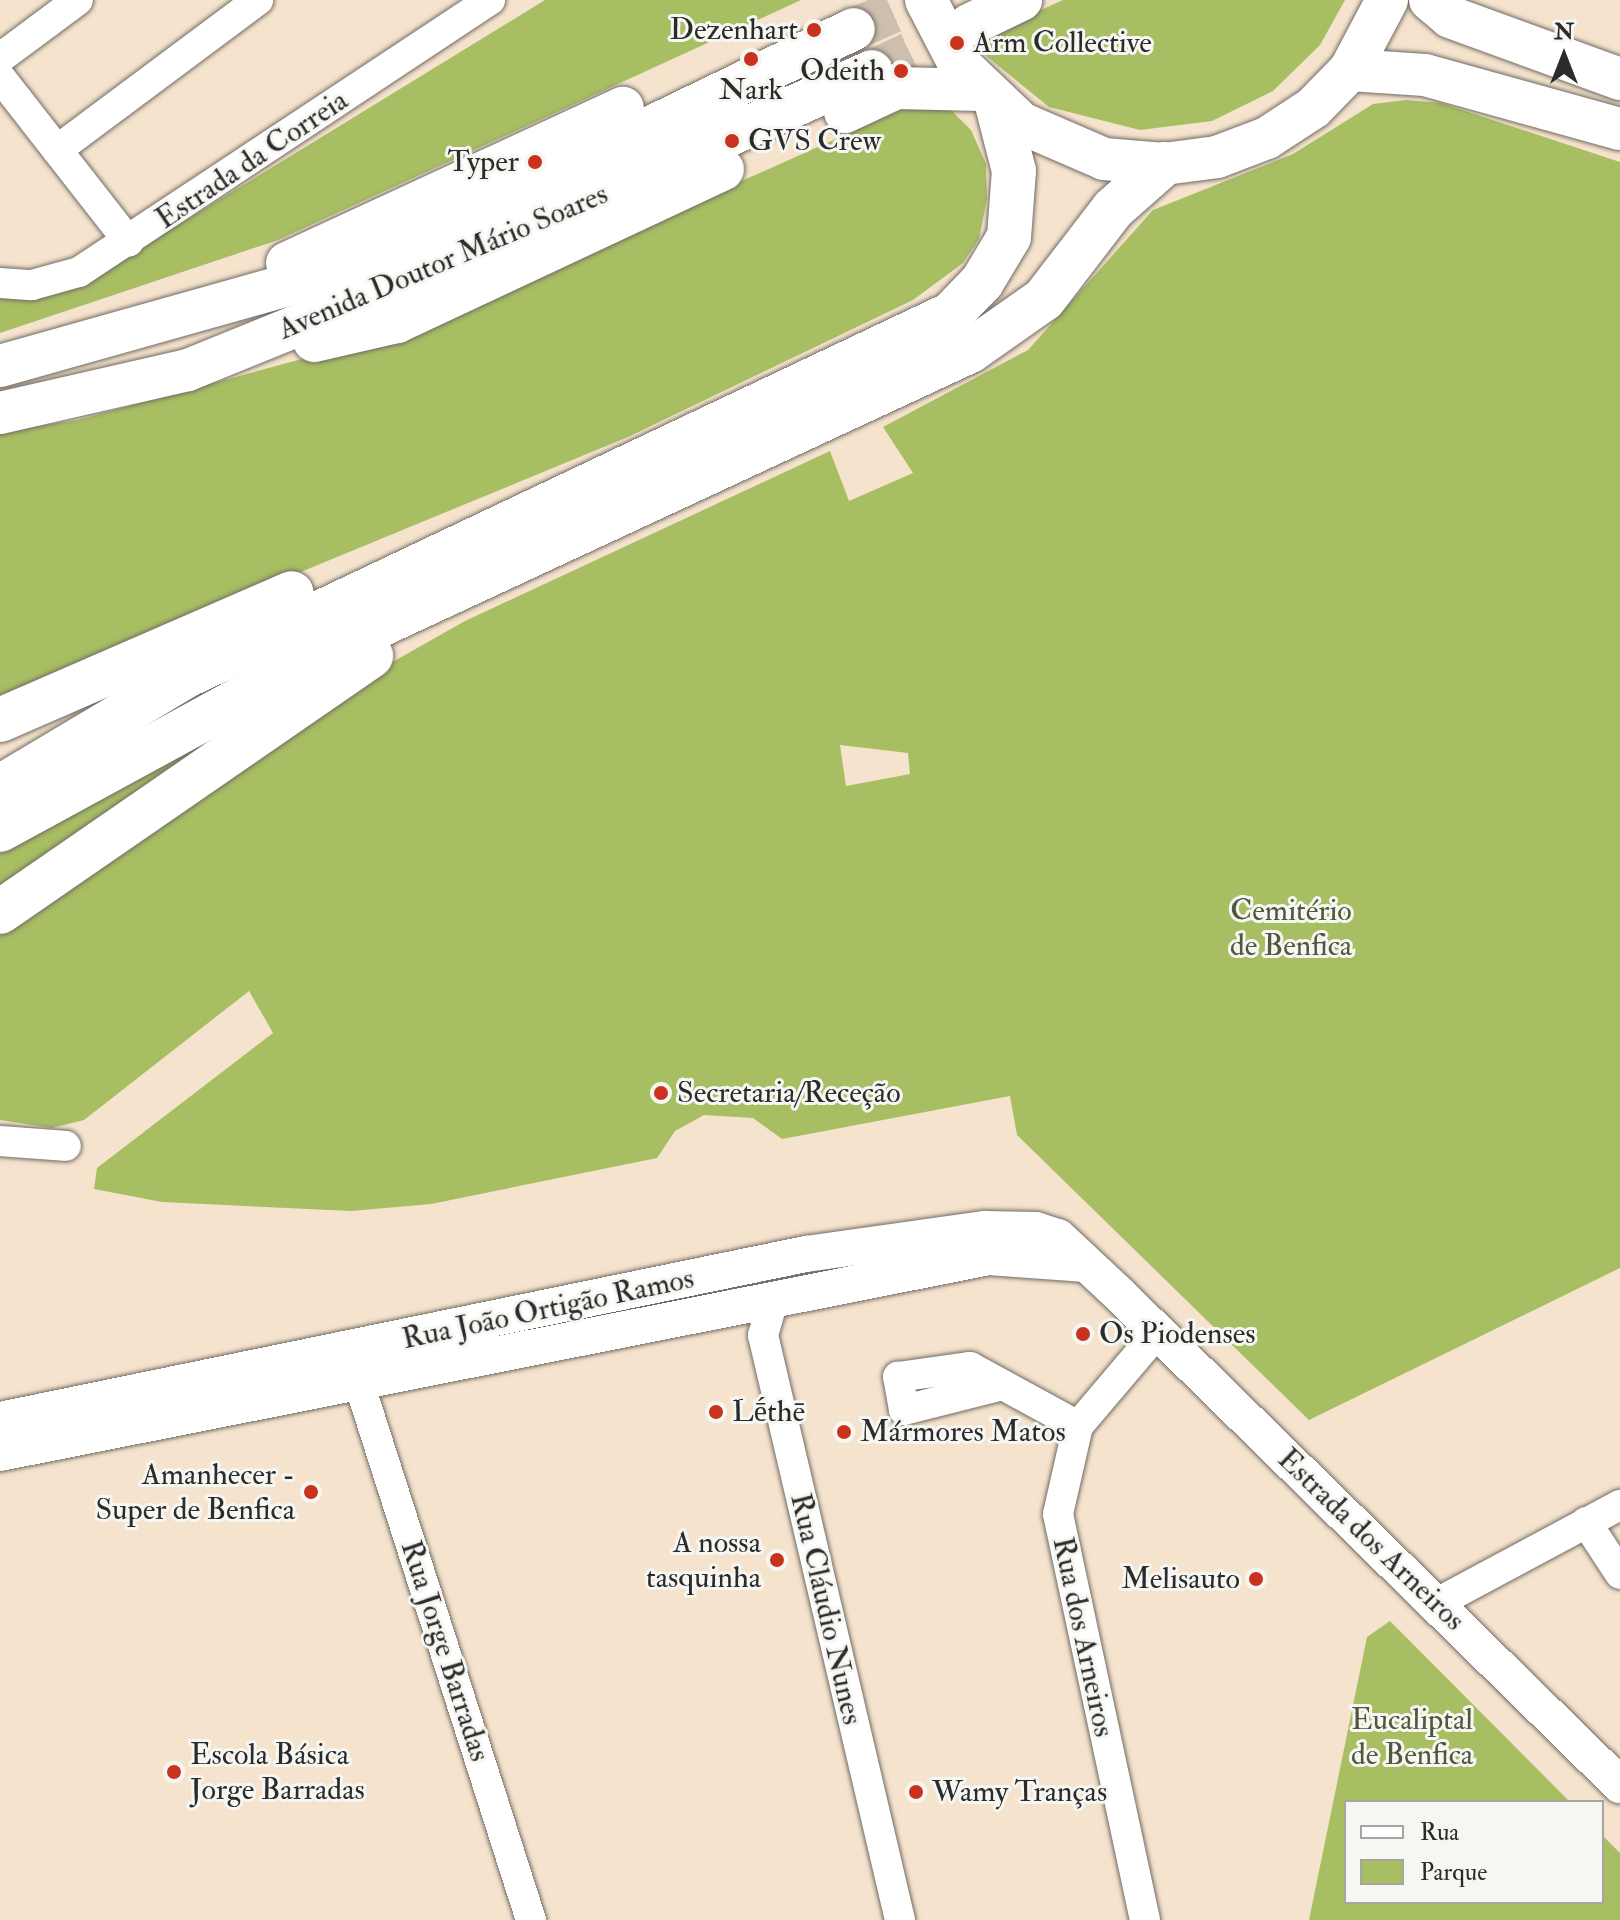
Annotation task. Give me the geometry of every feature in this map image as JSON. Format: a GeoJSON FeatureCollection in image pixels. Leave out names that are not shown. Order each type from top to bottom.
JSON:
{"type":"FeatureCollection","features":[{"type":"Feature","properties":{"kind":"highway"},"geometry":{"type":"LineString","coordinates":[[0,787],[186,676],[527,509],[935,322],[969,298],[997,262],[1014,206],[1014,171],[989,97]]}},
{"type":"Feature","properties":{"kind":"highway"},"geometry":{"type":"LineString","coordinates":[[0,830],[183,725],[536,552],[1011,327],[1080,258],[1113,209],[1164,164]]}},
{"type":"Feature","properties":{"kind":"highway"},"geometry":{"type":"LineString","coordinates":[[0,720],[404,548],[527,509]]}},
{"type":"Feature","properties":{"kind":"highway"},"geometry":{"type":"LineString","coordinates":[[0,912],[272,721],[536,552]]}},
{"type":"Feature","properties":{"kind":"main road"},"geometry":{"type":"LineString","coordinates":[[926,0],[941,35],[989,97],[1075,150],[1164,164],[1217,157],[1267,138],[1313,108],[1350,70],[1387,0]]}},
{"type":"Feature","properties":{"kind":"main road"},"geometry":{"type":"LineString","coordinates":[[969,25],[1021,0]]}},
{"type":"Feature","properties":{"kind":"main road"},"geometry":{"type":"LineString","coordinates":[[1430,0],[1450,17],[1620,79]]}},
{"type":"Feature","properties":{"kind":"main road"},"geometry":{"type":"LineString","coordinates":[[0,366],[136,328],[853,14]]}},
{"type":"Feature","properties":{"kind":"main road"},"geometry":{"type":"LineString","coordinates":[[1350,70],[1425,75],[1620,129]]}},
{"type":"Feature","properties":{"kind":"main road","name":"Avenida Doutor Mário Soares"},"geometry":{"type":"LineString","coordinates":[[0,413],[188,370],[383,291],[872,71]]}},
{"type":"Feature","properties":{"kind":"main road"},"geometry":{"type":"LineString","coordinates":[[188,370],[397,322],[896,88],[989,97]]}},
{"type":"Feature","properties":{"kind":"street"},"geometry":{"type":"LineString","coordinates":[[0,58],[78,0]]}},
{"type":"Feature","properties":{"kind":"street"},"geometry":{"type":"LineString","coordinates":[[57,150],[258,0]]}},
{"type":"Feature","properties":{"kind":"street","name":"Estrada da Correia"},"geometry":{"type":"LineString","coordinates":[[0,283],[60,279],[129,242],[490,0]]}},
{"type":"Feature","properties":{"kind":"street"},"geometry":{"type":"LineString","coordinates":[[0,77],[129,242]]}},
{"type":"Feature","properties":{"kind":"street"},"geometry":{"type":"LineString","coordinates":[[0,1141],[66,1146]]}},
{"type":"Feature","properties":{"kind":"street","name":"Rua João Ortigão Ramos"},"geometry":{"type":"LineString","coordinates":[[0,1420],[788,1257],[935,1235],[1036,1230],[1058,1237],[1121,1296]]}},
{"type":"Feature","properties":{"kind":"street","name":"Rua João Ortigão Ramos"},"geometry":{"type":"LineString","coordinates":[[0,1453],[774,1297],[1014,1254],[1087,1265]]}},
{"type":"Feature","properties":{"kind":"street","name":"Estrada dos Arneiros"},"geometry":{"type":"LineString","coordinates":[[1121,1296],[1156,1334],[1437,1603],[1620,1785]]}},
{"type":"Feature","properties":{"kind":"street","name":"Rua Cláudio Nunes"},"geometry":{"type":"LineString","coordinates":[[774,1297],[763,1335],[900,1920]]}},
{"type":"Feature","properties":{"kind":"street"},"geometry":{"type":"LineString","coordinates":[[995,1387],[1078,1426],[1156,1334]]}},
{"type":"Feature","properties":{"kind":"street","name":"Rua Jorge Barradas"},"geometry":{"type":"LineString","coordinates":[[359,1383],[531,1920]]}},
{"type":"Feature","properties":{"kind":"street","name":"Rua dos Arneiros"},"geometry":{"type":"LineString","coordinates":[[1078,1426],[1059,1537],[1145,1920]]}},
{"type":"Feature","properties":{"kind":"street"},"geometry":{"type":"LineString","coordinates":[[1437,1603],[1620,1505]]}},
{"type":"Feature","properties":{"kind":"street"},"geometry":{"type":"LineString","coordinates":[[1586,1522],[1620,1574]]}},
{"type":"Feature","properties":{"kind":"green space"},"geometry":{"type":"Polygon","coordinates":[[[545,0],[801,0],[278,240],[0,333],[0,294],[134,252],[545,0]]]}},
{"type":"Feature","properties":{"kind":"green space"},"geometry":{"type":"Polygon","coordinates":[[[1063,0],[1345,0],[1320,45],[1273,91],[1212,121],[1140,130],[1049,107],[979,50],[977,39],[1063,0]]]}},
{"type":"Feature","properties":{"kind":"green space","name":"Cemitério de Benfica"},"geometry":{"type":"Polygon","coordinates":[[[1406,100],[1441,103],[1620,162],[1620,1268],[1309,1420],[1017,1135],[1010,1096],[782,1139],[753,1118],[704,1115],[675,1131],[657,1158],[431,1204],[351,1211],[162,1202],[94,1189],[97,1168],[273,1033],[249,991],[84,1120],[52,1128],[0,1120],[0,932],[313,707],[465,621],[830,451],[849,501],[913,473],[883,427],[1028,350],[1153,210],[1293,154],[1373,104],[1406,100]],[[840,745],[846,786],[910,774],[908,753],[840,745]]]}},
{"type":"Feature","properties":{"kind":"green space"},"geometry":{"type":"Polygon","coordinates":[[[914,104],[952,111],[971,130],[986,164],[987,199],[979,239],[963,263],[913,300],[628,437],[0,696],[0,432],[78,420],[408,330],[914,104]]]}},
{"type":"Feature","properties":{"kind":"green space"},"geometry":{"type":"Polygon","coordinates":[[[258,707],[0,893],[0,851],[258,707]]]}},
{"type":"Feature","properties":{"kind":"green space","name":"Eucaliptal de Benfica"},"geometry":{"type":"Polygon","coordinates":[[[1390,1621],[1568,1800],[1344,1800],[1344,1904],[1604,1904],[1604,1837],[1620,1853],[1620,1920],[1309,1920],[1367,1637],[1390,1621]]]}},
{"type":"Feature","properties":{"kind":"tunnel"},"geometry":{"type":"LineString","coordinates":[[854,29],[920,0]]}},
{"type":"Feature","properties":{"kind":"tunnel"},"geometry":{"type":"LineString","coordinates":[[872,71],[969,25]]}},
{"type":"Feature","properties":{"kind":"place","name":"Dezenhart"},"geometry":{"type":"Point","coordinates":[814,30]}},
{"type":"Feature","properties":{"kind":"place","name":"Arm Collective"},"geometry":{"type":"Point","coordinates":[957,43]}},
{"type":"Feature","properties":{"kind":"place","name":"Nark"},"geometry":{"type":"Point","coordinates":[751,59]}},
{"type":"Feature","properties":{"kind":"place","name":"Odeith"},"geometry":{"type":"Point","coordinates":[901,71]}},
{"type":"Feature","properties":{"kind":"place","name":"GVS Crew"},"geometry":{"type":"Point","coordinates":[732,141]}},
{"type":"Feature","properties":{"kind":"place","name":"Typer"},"geometry":{"type":"Point","coordinates":[535,162]}},
{"type":"Feature","properties":{"kind":"place","name":"Secretaria/Receção"},"geometry":{"type":"Point","coordinates":[661,1093]}},
{"type":"Feature","properties":{"kind":"place","name":"Os Piodenses"},"geometry":{"type":"Point","coordinates":[1083,1334]}},
{"type":"Feature","properties":{"kind":"place","name":"Lḗthē"},"geometry":{"type":"Point","coordinates":[716,1412]}},
{"type":"Feature","properties":{"kind":"place","name":"Mármores Matos"},"geometry":{"type":"Point","coordinates":[844,1432]}},
{"type":"Feature","properties":{"kind":"place","name":"Amanhecer - Super de Benfica"},"geometry":{"type":"Point","coordinates":[311,1492]}},
{"type":"Feature","properties":{"kind":"place","name":"A nossa tasquinha"},"geometry":{"type":"Point","coordinates":[777,1560]}},
{"type":"Feature","properties":{"kind":"place","name":"Melisauto"},"geometry":{"type":"Point","coordinates":[1256,1579]}},
{"type":"Feature","properties":{"kind":"place","name":"Escola Básica Jorge Barradas"},"geometry":{"type":"Point","coordinates":[174,1772]}},
{"type":"Feature","properties":{"kind":"place","name":"Wamy Tranças"},"geometry":{"type":"Point","coordinates":[916,1792]}}]}
